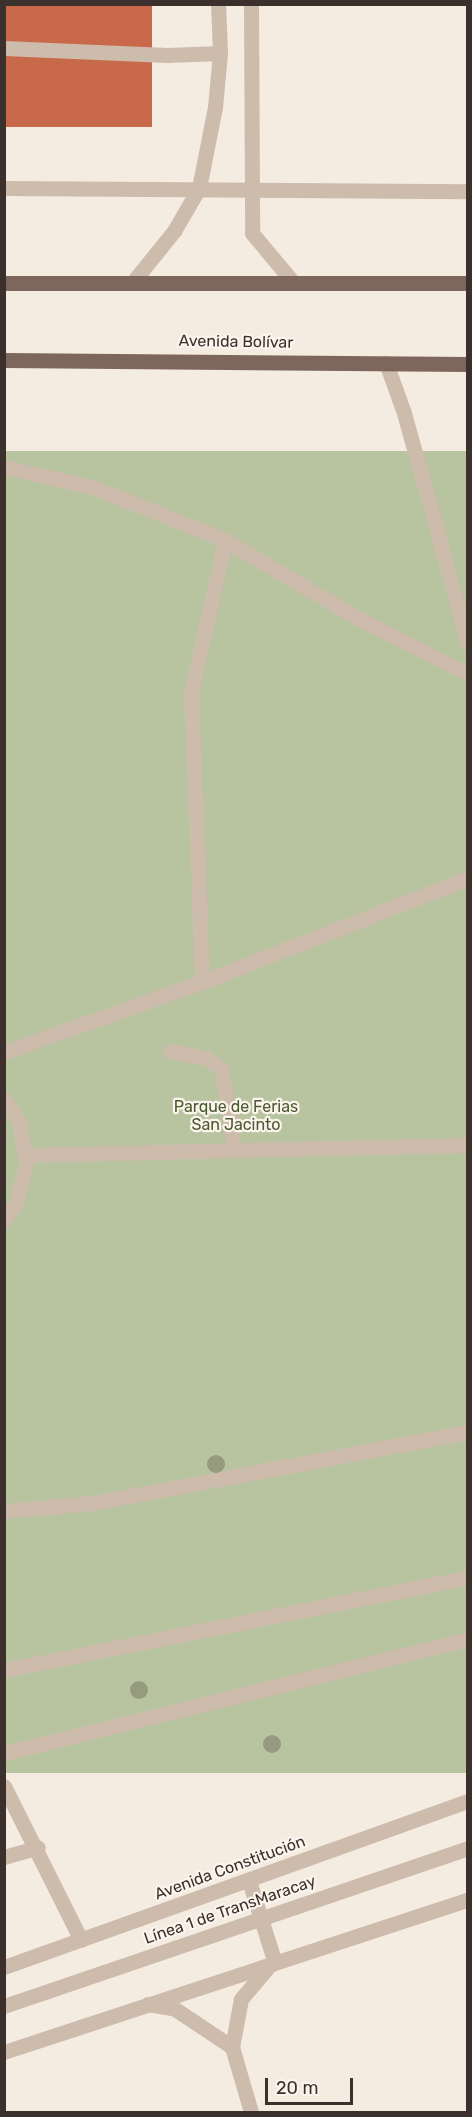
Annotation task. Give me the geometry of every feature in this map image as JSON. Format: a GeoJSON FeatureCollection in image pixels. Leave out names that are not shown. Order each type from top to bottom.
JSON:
{"type":"FeatureCollection","features":[{"type":"Feature","properties":{"kind":"main road"},"geometry":{"type":"LineString","coordinates":[[4,283],[132,284],[292,281],[468,283]]}},
{"type":"Feature","properties":{"kind":"main road","name":"Avenida Bolívar"},"geometry":{"type":"LineString","coordinates":[[4,360],[468,364]]}},
{"type":"Feature","properties":{"kind":"street"},"geometry":{"type":"LineString","coordinates":[[132,284],[174,231],[200,188],[215,107],[220,52],[218,4]]}},
{"type":"Feature","properties":{"kind":"street"},"geometry":{"type":"LineString","coordinates":[[251,4],[249,192],[252,233],[292,281]]}},
{"type":"Feature","properties":{"kind":"street"},"geometry":{"type":"LineString","coordinates":[[4,48],[167,55],[220,52]]}},
{"type":"Feature","properties":{"kind":"street"},"geometry":{"type":"LineString","coordinates":[[4,188],[200,188],[249,192],[468,191]]}},
{"type":"Feature","properties":{"kind":"street"},"geometry":{"type":"LineString","coordinates":[[386,363],[404,413],[468,643]]}},
{"type":"Feature","properties":{"kind":"street"},"geometry":{"type":"LineString","coordinates":[[4,467],[92,487],[225,540],[357,618],[468,674]]}},
{"type":"Feature","properties":{"kind":"street"},"geometry":{"type":"LineString","coordinates":[[202,982],[190,691],[225,540]]}},
{"type":"Feature","properties":{"kind":"street"},"geometry":{"type":"LineString","coordinates":[[4,1052],[202,982],[468,878]]}},
{"type":"Feature","properties":{"kind":"street"},"geometry":{"type":"LineString","coordinates":[[170,1051],[206,1058],[221,1069],[234,1149]]}},
{"type":"Feature","properties":{"kind":"street"},"geometry":{"type":"LineString","coordinates":[[4,1099],[19,1123],[25,1155],[23,1184],[4,1221]]}},
{"type":"Feature","properties":{"kind":"street"},"geometry":{"type":"LineString","coordinates":[[25,1155],[468,1145]]}},
{"type":"Feature","properties":{"kind":"street"},"geometry":{"type":"LineString","coordinates":[[4,1511],[92,1503],[393,1443],[468,1432]]}},
{"type":"Feature","properties":{"kind":"street"},"geometry":{"type":"LineString","coordinates":[[4,1670],[468,1577]]}},
{"type":"Feature","properties":{"kind":"street"},"geometry":{"type":"LineString","coordinates":[[4,1753],[468,1639]]}},
{"type":"Feature","properties":{"kind":"street"},"geometry":{"type":"LineString","coordinates":[[4,1786],[38,1847],[81,1940]]}},
{"type":"Feature","properties":{"kind":"street","name":"Avenida Constitución"},"geometry":{"type":"LineString","coordinates":[[4,1967],[468,1801]]}},
{"type":"Feature","properties":{"kind":"street"},"geometry":{"type":"LineString","coordinates":[[4,1857],[38,1847]]}},
{"type":"Feature","properties":{"kind":"street","name":"Línea 1 de TransMaracay"},"geometry":{"type":"LineString","coordinates":[[4,2006],[468,1848]]}},
{"type":"Feature","properties":{"kind":"street"},"geometry":{"type":"LineString","coordinates":[[249,1881],[274,1960]]}},
{"type":"Feature","properties":{"kind":"street"},"geometry":{"type":"LineString","coordinates":[[4,2052],[274,1960],[468,1899]]}},
{"type":"Feature","properties":{"kind":"street"},"geometry":{"type":"LineString","coordinates":[[251,2112],[232,2047],[241,1999],[274,1960]]}},
{"type":"Feature","properties":{"kind":"street"},"geometry":{"type":"LineString","coordinates":[[147,2004],[175,2009],[232,2047]]}},
{"type":"Feature","properties":{"kind":"green space","name":"Parque de Ferias San Jacinto"},"geometry":{"type":"Polygon","coordinates":[[[4,451],[468,451],[468,1773],[4,1773],[4,451]]]}},
{"type":"Feature","properties":{"kind":"building"},"geometry":{"type":"Polygon","coordinates":[[[4,4],[152,4],[152,127],[4,127],[4,4]]]}}]}
